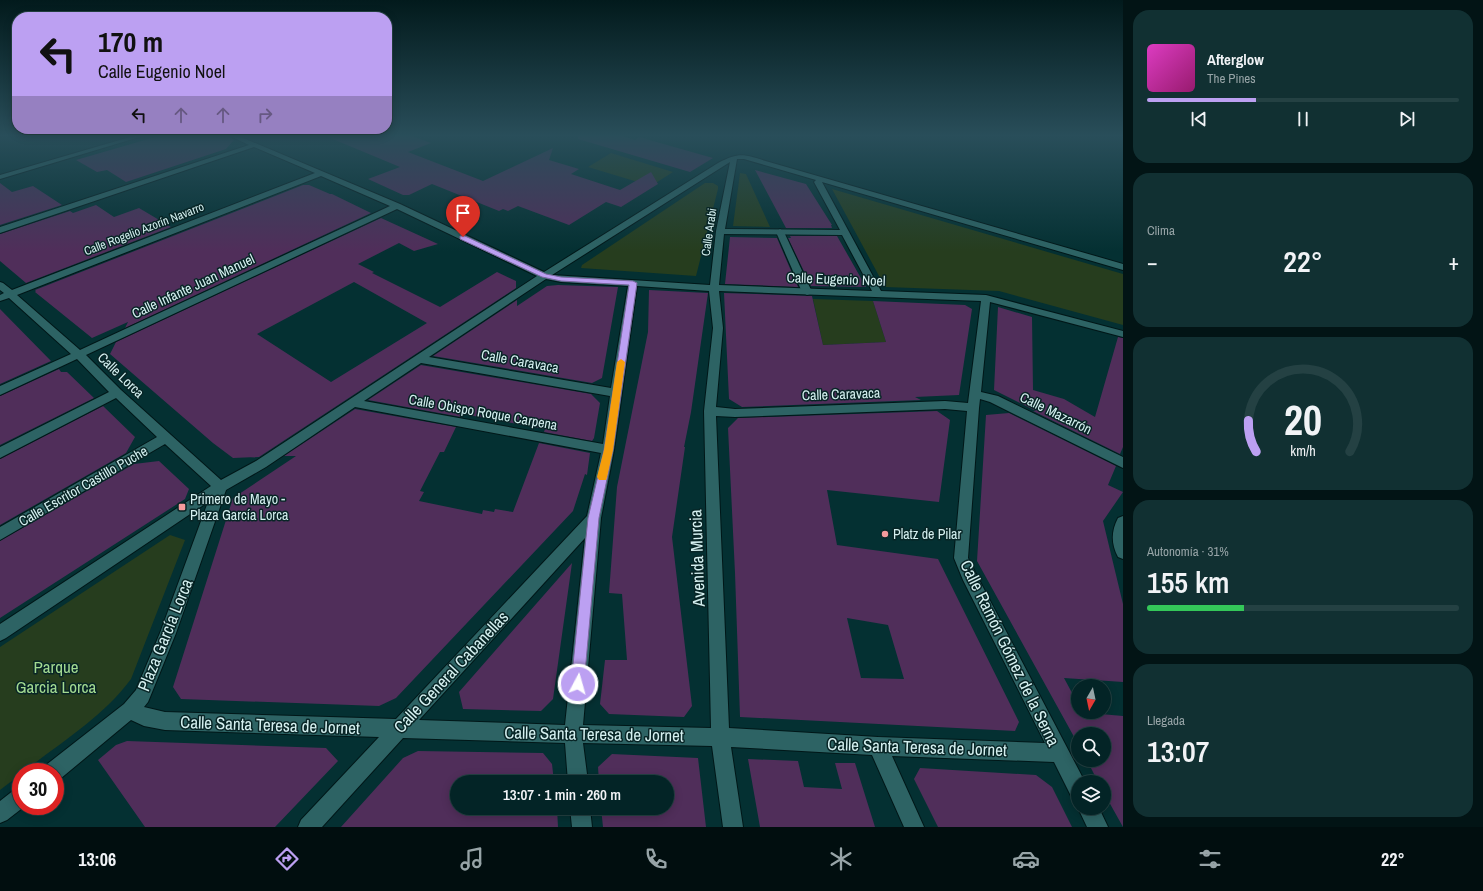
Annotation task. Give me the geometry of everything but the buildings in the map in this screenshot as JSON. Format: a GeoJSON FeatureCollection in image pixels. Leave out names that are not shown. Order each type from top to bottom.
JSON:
{"type":"FeatureCollection","features":[{"type":"Feature","properties":{"kind":"street"},"geometry":{"type":"LineString","coordinates":[[0,177],[12,174]]}},
{"type":"Feature","properties":{"kind":"street"},"geometry":{"type":"LineString","coordinates":[[0,230],[169,174]]}},
{"type":"Feature","properties":{"kind":"street","name":"Calle Eugenio Noel"},"geometry":{"type":"LineString","coordinates":[[320,174],[397,206],[544,276],[561,279],[714,288],[986,298],[1123,334]]}},
{"type":"Feature","properties":{"kind":"street","name":"Calle Rogelio Azorín Navarro"},"geometry":{"type":"LineString","coordinates":[[5,296],[320,174]]}},
{"type":"Feature","properties":{"kind":"street"},"geometry":{"type":"LineString","coordinates":[[0,633],[220,487],[261,464],[544,276],[705,174]]}},
{"type":"Feature","properties":{"kind":"street","name":"Calle Arabi"},"geometry":{"type":"LineString","coordinates":[[714,288],[720,231],[731,174]]}},
{"type":"Feature","properties":{"kind":"street"},"geometry":{"type":"LineString","coordinates":[[804,174],[1123,267]]}},
{"type":"Feature","properties":{"kind":"street"},"geometry":{"type":"LineString","coordinates":[[820,178],[818,182],[878,294]]}},
{"type":"Feature","properties":{"kind":"street","name":"Calle Infante Juan Manuel"},"geometry":{"type":"LineString","coordinates":[[0,391],[397,206]]}},
{"type":"Feature","properties":{"kind":"street"},"geometry":{"type":"LineString","coordinates":[[720,231],[846,233]]}},
{"type":"Feature","properties":{"kind":"street"},"geometry":{"type":"LineString","coordinates":[[780,232],[807,292]]}},
{"type":"Feature","properties":{"kind":"street"},"geometry":{"type":"LineString","coordinates":[[577,775],[573,734],[594,518],[608,450],[633,283]]}},
{"type":"Feature","properties":{"kind":"street","name":"Calle Lorca"},"geometry":{"type":"LineString","coordinates":[[0,285],[5,296],[78,354],[117,394],[220,487]]}},
{"type":"Feature","properties":{"kind":"street","name":"Avenida Murcia"},"geometry":{"type":"LineString","coordinates":[[714,288],[718,328],[710,411],[720,737],[733,827]]}},
{"type":"Feature","properties":{"kind":"street","name":"Calle Ramón Gómez de la Serna"},"geometry":{"type":"LineString","coordinates":[[986,298],[974,401],[961,558],[968,575],[1071,776]]}},
{"type":"Feature","properties":{"kind":"street","name":"Calle Caravaca"},"geometry":{"type":"LineString","coordinates":[[418,359],[616,393]]}},
{"type":"Feature","properties":{"kind":"street"},"geometry":{"type":"LineString","coordinates":[[0,453],[117,394]]}},
{"type":"Feature","properties":{"kind":"street","name":"Calle Mazarrón"},"geometry":{"type":"LineString","coordinates":[[974,401],[994,399],[1123,463]]}},
{"type":"Feature","properties":{"kind":"street","name":"Calle Caravaca"},"geometry":{"type":"LineString","coordinates":[[710,411],[735,413],[945,405],[974,401]]}},
{"type":"Feature","properties":{"kind":"street","name":"Calle Obispo Roque Carpena"},"geometry":{"type":"LineString","coordinates":[[353,403],[608,450]]}},
{"type":"Feature","properties":{"kind":"street","name":"Calle Escritor Castillo Puche"},"geometry":{"type":"LineString","coordinates":[[0,534],[166,437]]}},
{"type":"Feature","properties":{"kind":"street","name":"Plaza García Lorca"},"geometry":{"type":"LineString","coordinates":[[64,763],[130,710],[142,696],[220,487]]}},
{"type":"Feature","properties":{"kind":"street","name":"Calle General Cabanellas"},"geometry":{"type":"LineString","coordinates":[[308,827],[594,518]]}},
{"type":"Feature","properties":{"kind":"street"},"geometry":{"type":"LineString","coordinates":[[1123,522],[1120,527],[1120,540],[1123,552]]}},
{"type":"Feature","properties":{"kind":"street","name":"Calle Santa Teresa de Jornet"},"geometry":{"type":"LineString","coordinates":[[130,710],[144,717],[165,721],[398,729],[720,737],[878,746],[1059,753]]}},
{"type":"Feature","properties":{"kind":"street"},"geometry":{"type":"LineString","coordinates":[[878,746],[914,827]]}},
{"type":"Feature","properties":{"kind":"street"},"geometry":{"type":"LineString","coordinates":[[0,813],[12,804]]}},
{"type":"Feature","properties":{"kind":"street"},"geometry":{"type":"LineString","coordinates":[[581,815],[582,827]]}},
{"type":"Feature","properties":{"kind":"street"},"geometry":{"type":"LineString","coordinates":[[1092,815],[1098,827]]}},
{"type":"Feature","properties":{"kind":"green space"},"geometry":{"type":"Polygon","coordinates":[[[610,174],[670,174],[651,186],[610,174]]]}},
{"type":"Feature","properties":{"kind":"green space"},"geometry":{"type":"Polygon","coordinates":[[[740,174],[746,174],[770,227],[733,226],[740,174]]]}},
{"type":"Feature","properties":{"kind":"green space"},"geometry":{"type":"Polygon","coordinates":[[[705,183],[713,183],[718,186],[718,189],[696,276],[581,268],[582,265],[705,183]]]}},
{"type":"Feature","properties":{"kind":"green space"},"geometry":{"type":"Polygon","coordinates":[[[832,189],[1123,274],[1123,325],[999,291],[885,287],[832,189]]]}},
{"type":"Feature","properties":{"kind":"green space"},"geometry":{"type":"Polygon","coordinates":[[[813,299],[873,301],[886,342],[823,345],[813,299]]]}},
{"type":"Feature","properties":{"kind":"green space","name":"Parque Garcia Lorca"},"geometry":{"type":"Polygon","coordinates":[[[170,535],[185,540],[131,679],[108,705],[66,740],[35,763],[12,763],[12,781],[0,790],[0,647],[170,535]]]}},
{"type":"Feature","properties":{"kind":"slow traffic"},"geometry":{"type":"LineString","coordinates":[[602,477],[608,450],[621,362]]}},
{"type":"Feature","properties":{"kind":"place","name":"Primero de Mayo - Plaza García Lorca"},"geometry":{"type":"Point","coordinates":[182,507]}},
{"type":"Feature","properties":{"kind":"place","name":"Platz de Pilar"},"geometry":{"type":"Point","coordinates":[885,534]}},
{"type":"Feature","properties":{"kind":"route"},"geometry":{"type":"LineString","coordinates":[[463,237],[544,276],[561,279],[633,283],[608,450],[594,518],[578,684]]}}]}
